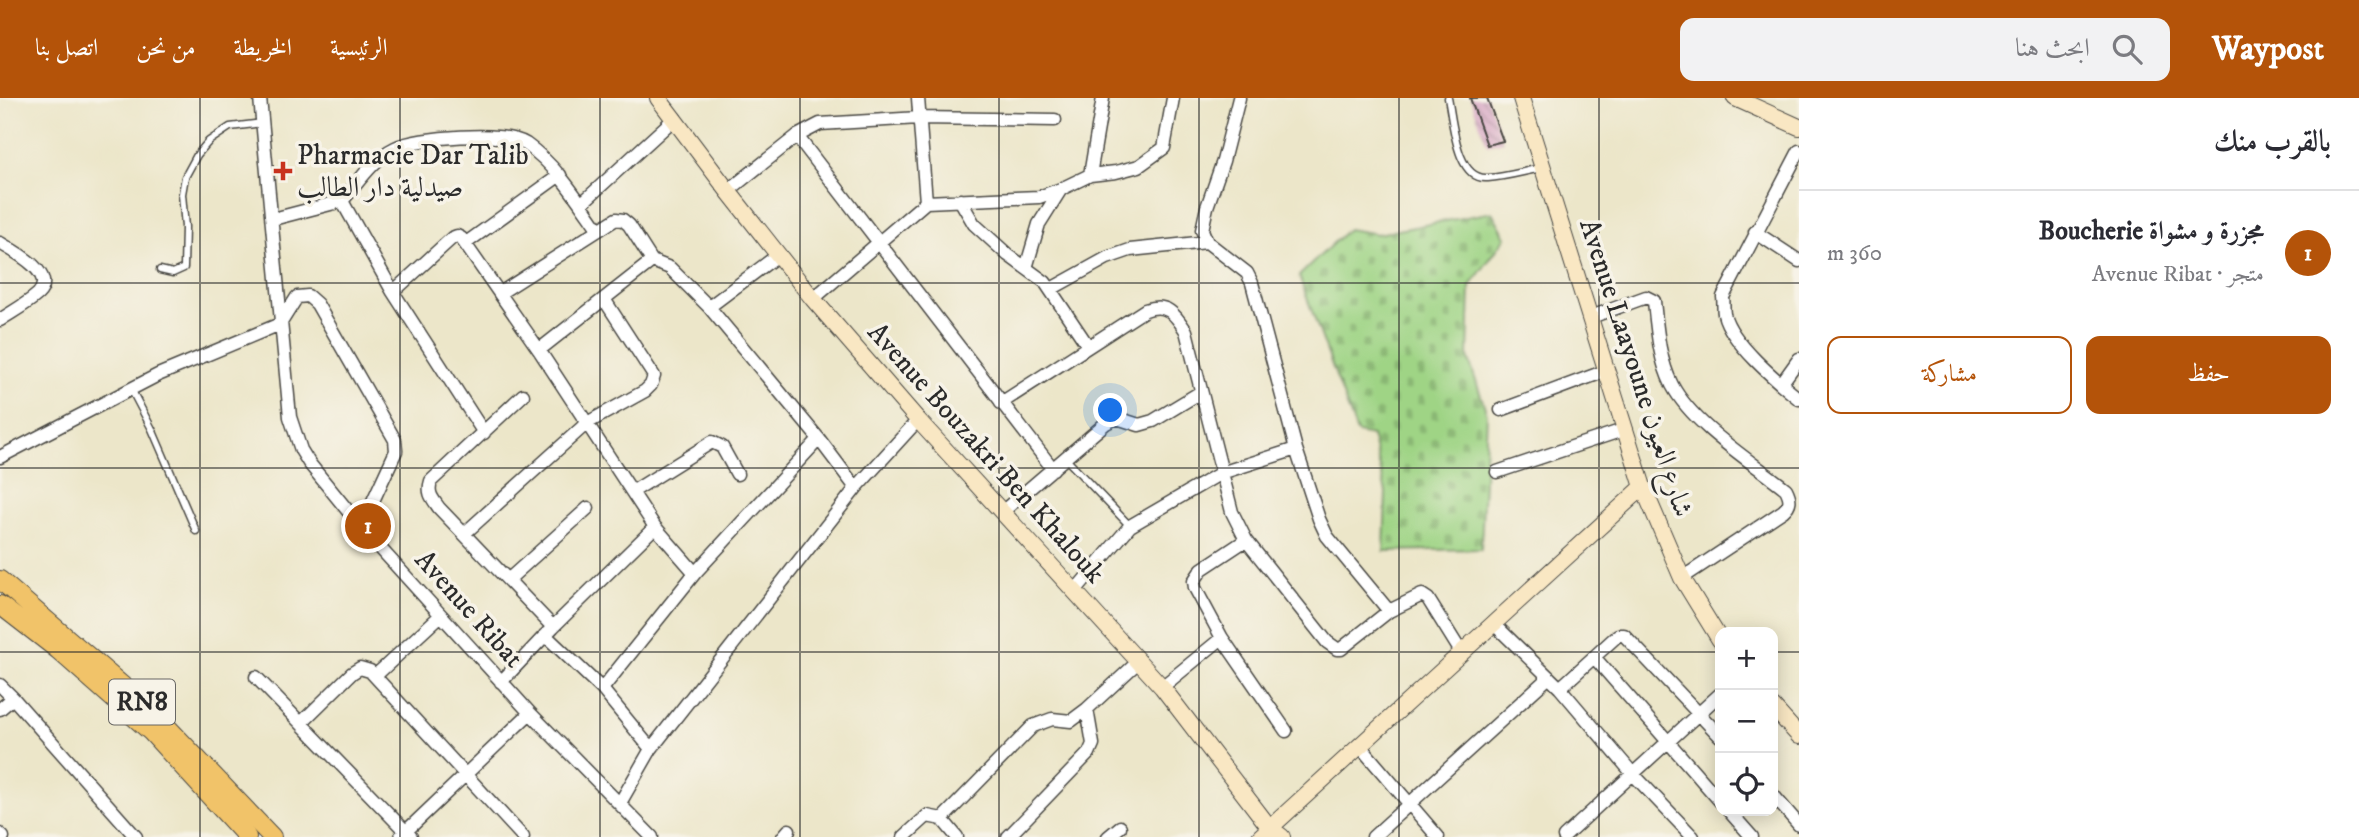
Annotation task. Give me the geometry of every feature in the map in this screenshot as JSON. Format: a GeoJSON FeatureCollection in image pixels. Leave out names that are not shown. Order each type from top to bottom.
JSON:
{"type":"FeatureCollection","features":[{"type":"Feature","properties":{"kind":"main road","name":"RN8"},"geometry":{"type":"LineString","coordinates":[[0,580],[152,711],[272,837]]}},
{"type":"Feature","properties":{"kind":"main road","name":"RN8"},"geometry":{"type":"LineString","coordinates":[[0,605],[58,650],[151,732],[247,837]]}},
{"type":"Feature","properties":{"kind":"street","name":"Avenue Ribat"},"geometry":{"type":"LineString","coordinates":[[260,98],[290,417],[301,450],[360,527],[530,713],[652,837]]}},
{"type":"Feature","properties":{"kind":"street","name":"Avenue Bouzakri Ben Khalouk"},"geometry":{"type":"LineString","coordinates":[[658,98],[727,191],[813,299],[918,420],[1162,687],[1270,834]]}},
{"type":"Feature","properties":{"kind":"street"},"geometry":{"type":"LineString","coordinates":[[918,98],[926,202]]}},
{"type":"Feature","properties":{"kind":"street"},"geometry":{"type":"LineString","coordinates":[[1090,175],[1103,98]]}},
{"type":"Feature","properties":{"kind":"street"},"geometry":{"type":"LineString","coordinates":[[813,299],[926,202],[1039,197],[1090,175],[1130,169],[1160,153],[1164,148],[1173,98]]}},
{"type":"Feature","properties":{"kind":"street"},"geometry":{"type":"LineString","coordinates":[[1239,98],[1202,230],[1207,242],[1247,273],[1252,283],[1296,449],[1326,536],[1390,611]]}},
{"type":"Feature","properties":{"kind":"street"},"geometry":{"type":"LineString","coordinates":[[1735,98],[1799,128]]}},
{"type":"Feature","properties":{"kind":"street","name":"Avenue Laayoune شارع العيون"},"geometry":{"type":"LineString","coordinates":[[1523,100],[1643,487],[1682,578],[1715,632]]}},
{"type":"Feature","properties":{"kind":"street"},"geometry":{"type":"LineString","coordinates":[[581,204],[675,118]]}},
{"type":"Feature","properties":{"kind":"street"},"geometry":{"type":"LineString","coordinates":[[727,191],[797,136],[820,124],[919,118],[1055,120]]}},
{"type":"Feature","properties":{"kind":"street"},"geometry":{"type":"LineString","coordinates":[[273,219],[342,201],[384,154],[395,148],[414,141],[490,136],[508,137],[525,144],[560,175],[598,230]]}},
{"type":"Feature","properties":{"kind":"street"},"geometry":{"type":"LineString","coordinates":[[797,136],[1053,470]]}},
{"type":"Feature","properties":{"kind":"street"},"geometry":{"type":"LineString","coordinates":[[1799,151],[1723,297],[1724,315],[1732,331],[1781,384],[1799,399]]}},
{"type":"Feature","properties":{"kind":"street"},"geometry":{"type":"LineString","coordinates":[[466,243],[560,175]]}},
{"type":"Feature","properties":{"kind":"street"},"geometry":{"type":"LineString","coordinates":[[1026,268],[1039,224],[1061,189]]}},
{"type":"Feature","properties":{"kind":"street"},"geometry":{"type":"LineString","coordinates":[[960,200],[974,224],[1045,282],[1088,346]]}},
{"type":"Feature","properties":{"kind":"street"},"geometry":{"type":"LineString","coordinates":[[342,201],[393,292],[484,433]]}},
{"type":"Feature","properties":{"kind":"street"},"geometry":{"type":"LineString","coordinates":[[500,293],[616,219],[623,220],[652,261],[670,268],[709,307],[856,488]]}},
{"type":"Feature","properties":{"kind":"street"},"geometry":{"type":"LineString","coordinates":[[1755,233],[1799,261]]}},
{"type":"Feature","properties":{"kind":"street"},"geometry":{"type":"LineString","coordinates":[[393,292],[452,238],[457,236],[466,243],[655,527],[695,573]]}},
{"type":"Feature","properties":{"kind":"street"},"geometry":{"type":"LineString","coordinates":[[1051,289],[1107,258],[1130,250],[1207,242]]}},
{"type":"Feature","properties":{"kind":"street"},"geometry":{"type":"LineString","coordinates":[[0,243],[24,258],[43,279],[43,286],[38,294],[0,320]]}},
{"type":"Feature","properties":{"kind":"street"},"geometry":{"type":"LineString","coordinates":[[709,307],[778,255]]}},
{"type":"Feature","properties":{"kind":"street"},"geometry":{"type":"LineString","coordinates":[[539,350],[652,261]]}},
{"type":"Feature","properties":{"kind":"street"},"geometry":{"type":"LineString","coordinates":[[0,457],[158,375],[280,324],[297,297],[308,296],[314,299],[395,440],[396,452],[360,527]]}},
{"type":"Feature","properties":{"kind":"street"},"geometry":{"type":"LineString","coordinates":[[1591,317],[1646,297],[1651,298],[1654,302],[1659,344],[1665,365],[1682,401],[1709,427],[1786,489],[1795,500],[1783,511],[1682,578]]}},
{"type":"Feature","properties":{"kind":"street"},"geometry":{"type":"LineString","coordinates":[[465,533],[587,423],[652,385],[654,376],[604,299]]}},
{"type":"Feature","properties":{"kind":"street"},"geometry":{"type":"LineString","coordinates":[[1001,402],[1146,310],[1161,306],[1167,308],[1186,331],[1232,512],[1246,540],[1327,642],[1337,649],[1353,641],[1390,611],[1422,595],[1428,599],[1461,652]]}},
{"type":"Feature","properties":{"kind":"street"},"geometry":{"type":"LineString","coordinates":[[1781,384],[1799,359]]}},
{"type":"Feature","properties":{"kind":"street"},"geometry":{"type":"LineString","coordinates":[[1501,410],[1608,370]]}},
{"type":"Feature","properties":{"kind":"street"},"geometry":{"type":"LineString","coordinates":[[1002,512],[1107,423],[1117,418],[1139,425],[1153,421],[1201,392]]}},
{"type":"Feature","properties":{"kind":"street"},"geometry":{"type":"LineString","coordinates":[[523,394],[431,481],[428,489],[430,495],[439,508],[508,580],[651,749]]}},
{"type":"Feature","properties":{"kind":"street"},"geometry":{"type":"LineString","coordinates":[[620,803],[651,749],[856,488],[918,420]]}},
{"type":"Feature","properties":{"kind":"street"},"geometry":{"type":"LineString","coordinates":[[1497,472],[1626,429]]}},
{"type":"Feature","properties":{"kind":"street"},"geometry":{"type":"LineString","coordinates":[[602,689],[695,573],[818,439]]}},
{"type":"Feature","properties":{"kind":"street"},"geometry":{"type":"LineString","coordinates":[[632,492],[712,442],[722,447],[737,474]]}},
{"type":"Feature","properties":{"kind":"street"},"geometry":{"type":"LineString","coordinates":[[1074,592],[1130,526],[1221,473],[1296,449]]}},
{"type":"Feature","properties":{"kind":"street"},"geometry":{"type":"LineString","coordinates":[[1270,834],[1359,745],[1643,487]]}},
{"type":"Feature","properties":{"kind":"street"},"geometry":{"type":"LineString","coordinates":[[508,580],[588,508]]}},
{"type":"Feature","properties":{"kind":"street"},"geometry":{"type":"LineString","coordinates":[[501,682],[655,527]]}},
{"type":"Feature","properties":{"kind":"street"},"geometry":{"type":"LineString","coordinates":[[1246,540],[1202,569],[1194,581],[1195,588],[1222,638],[1286,731]]}},
{"type":"Feature","properties":{"kind":"street"},"geometry":{"type":"LineString","coordinates":[[375,676],[441,615]]}},
{"type":"Feature","properties":{"kind":"street"},"geometry":{"type":"LineString","coordinates":[[1493,623],[1560,688],[1633,774],[1693,837]]}},
{"type":"Feature","properties":{"kind":"street"},"geometry":{"type":"LineString","coordinates":[[1560,688],[1618,635],[1624,635],[1715,731]]}},
{"type":"Feature","properties":{"kind":"street"},"geometry":{"type":"LineString","coordinates":[[1162,687],[1222,638]]}},
{"type":"Feature","properties":{"kind":"street"},"geometry":{"type":"LineString","coordinates":[[1594,656],[1715,795]]}},
{"type":"Feature","properties":{"kind":"street"},"geometry":{"type":"LineString","coordinates":[[942,819],[1033,726],[1052,719],[1071,721],[1138,662]]}},
{"type":"Feature","properties":{"kind":"street"},"geometry":{"type":"LineString","coordinates":[[301,723],[352,673],[365,668],[467,774],[523,837]]}},
{"type":"Feature","properties":{"kind":"street"},"geometry":{"type":"LineString","coordinates":[[256,677],[406,835],[530,713]]}},
{"type":"Feature","properties":{"kind":"street"},"geometry":{"type":"LineString","coordinates":[[1373,837],[1549,677]]}},
{"type":"Feature","properties":{"kind":"street"},"geometry":{"type":"LineString","coordinates":[[0,685],[136,837]]}},
{"type":"Feature","properties":{"kind":"street"},"geometry":{"type":"LineString","coordinates":[[0,709],[13,698]]}},
{"type":"Feature","properties":{"kind":"street"},"geometry":{"type":"LineString","coordinates":[[1564,837],[1715,699]]}},
{"type":"Feature","properties":{"kind":"street"},"geometry":{"type":"LineString","coordinates":[[1008,837],[1089,753],[1093,744],[1087,709]]}},
{"type":"Feature","properties":{"kind":"street"},"geometry":{"type":"LineString","coordinates":[[1778,713],[1799,736]]}},
{"type":"Feature","properties":{"kind":"street"},"geometry":{"type":"LineString","coordinates":[[1359,745],[1438,837]]}},
{"type":"Feature","properties":{"kind":"street"},"geometry":{"type":"LineString","coordinates":[[1778,801],[1799,825]]}},
{"type":"Feature","properties":{"kind":"street"},"geometry":{"type":"LineString","coordinates":[[904,837],[927,816],[942,819],[957,837]]}},
{"type":"Feature","properties":{"kind":"street"},"geometry":{"type":"LineString","coordinates":[[1733,816],[1752,837]]}},
{"type":"Feature","properties":{"kind":"street"},"geometry":{"type":"LineString","coordinates":[[1108,837],[1120,827]]}},
{"type":"Feature","properties":{"kind":"lane"},"geometry":{"type":"LineString","coordinates":[[1448,98],[1462,162],[1474,176],[1486,179],[1544,167]]}},
{"type":"Feature","properties":{"kind":"lane"},"geometry":{"type":"LineString","coordinates":[[160,270],[173,273],[184,268],[185,227],[182,194],[186,177],[197,155],[209,141],[230,128],[263,123]]}},
{"type":"Feature","properties":{"kind":"lane"},"geometry":{"type":"LineString","coordinates":[[131,389],[152,429],[196,531]]}},
{"type":"Feature","properties":{"kind":"lane"},"geometry":{"type":"LineString","coordinates":[[1066,459],[1130,526]]}},
{"type":"Feature","properties":{"kind":"green space"},"geometry":{"type":"Polygon","coordinates":[[[1492,212],[1506,237],[1470,286],[1468,357],[1487,414],[1481,549],[1384,551],[1386,492],[1372,436],[1357,433],[1299,276],[1348,229],[1378,234],[1492,212]]]}},
{"type":"Feature","properties":{"kind":"building"},"geometry":{"type":"Polygon","coordinates":[[[1470,98],[1487,98],[1503,141],[1487,145],[1470,98]]]}},
{"type":"Feature","properties":{"kind":"place","name":"Pharmacie Dar Talib صيدلية دار الطالب"},"geometry":{"type":"Point","coordinates":[283,171]}},
{"type":"Feature","properties":{"kind":"place","name":"مجزرة و مشواة Boucherie"},"geometry":{"type":"Point","coordinates":[368,526]}}]}
